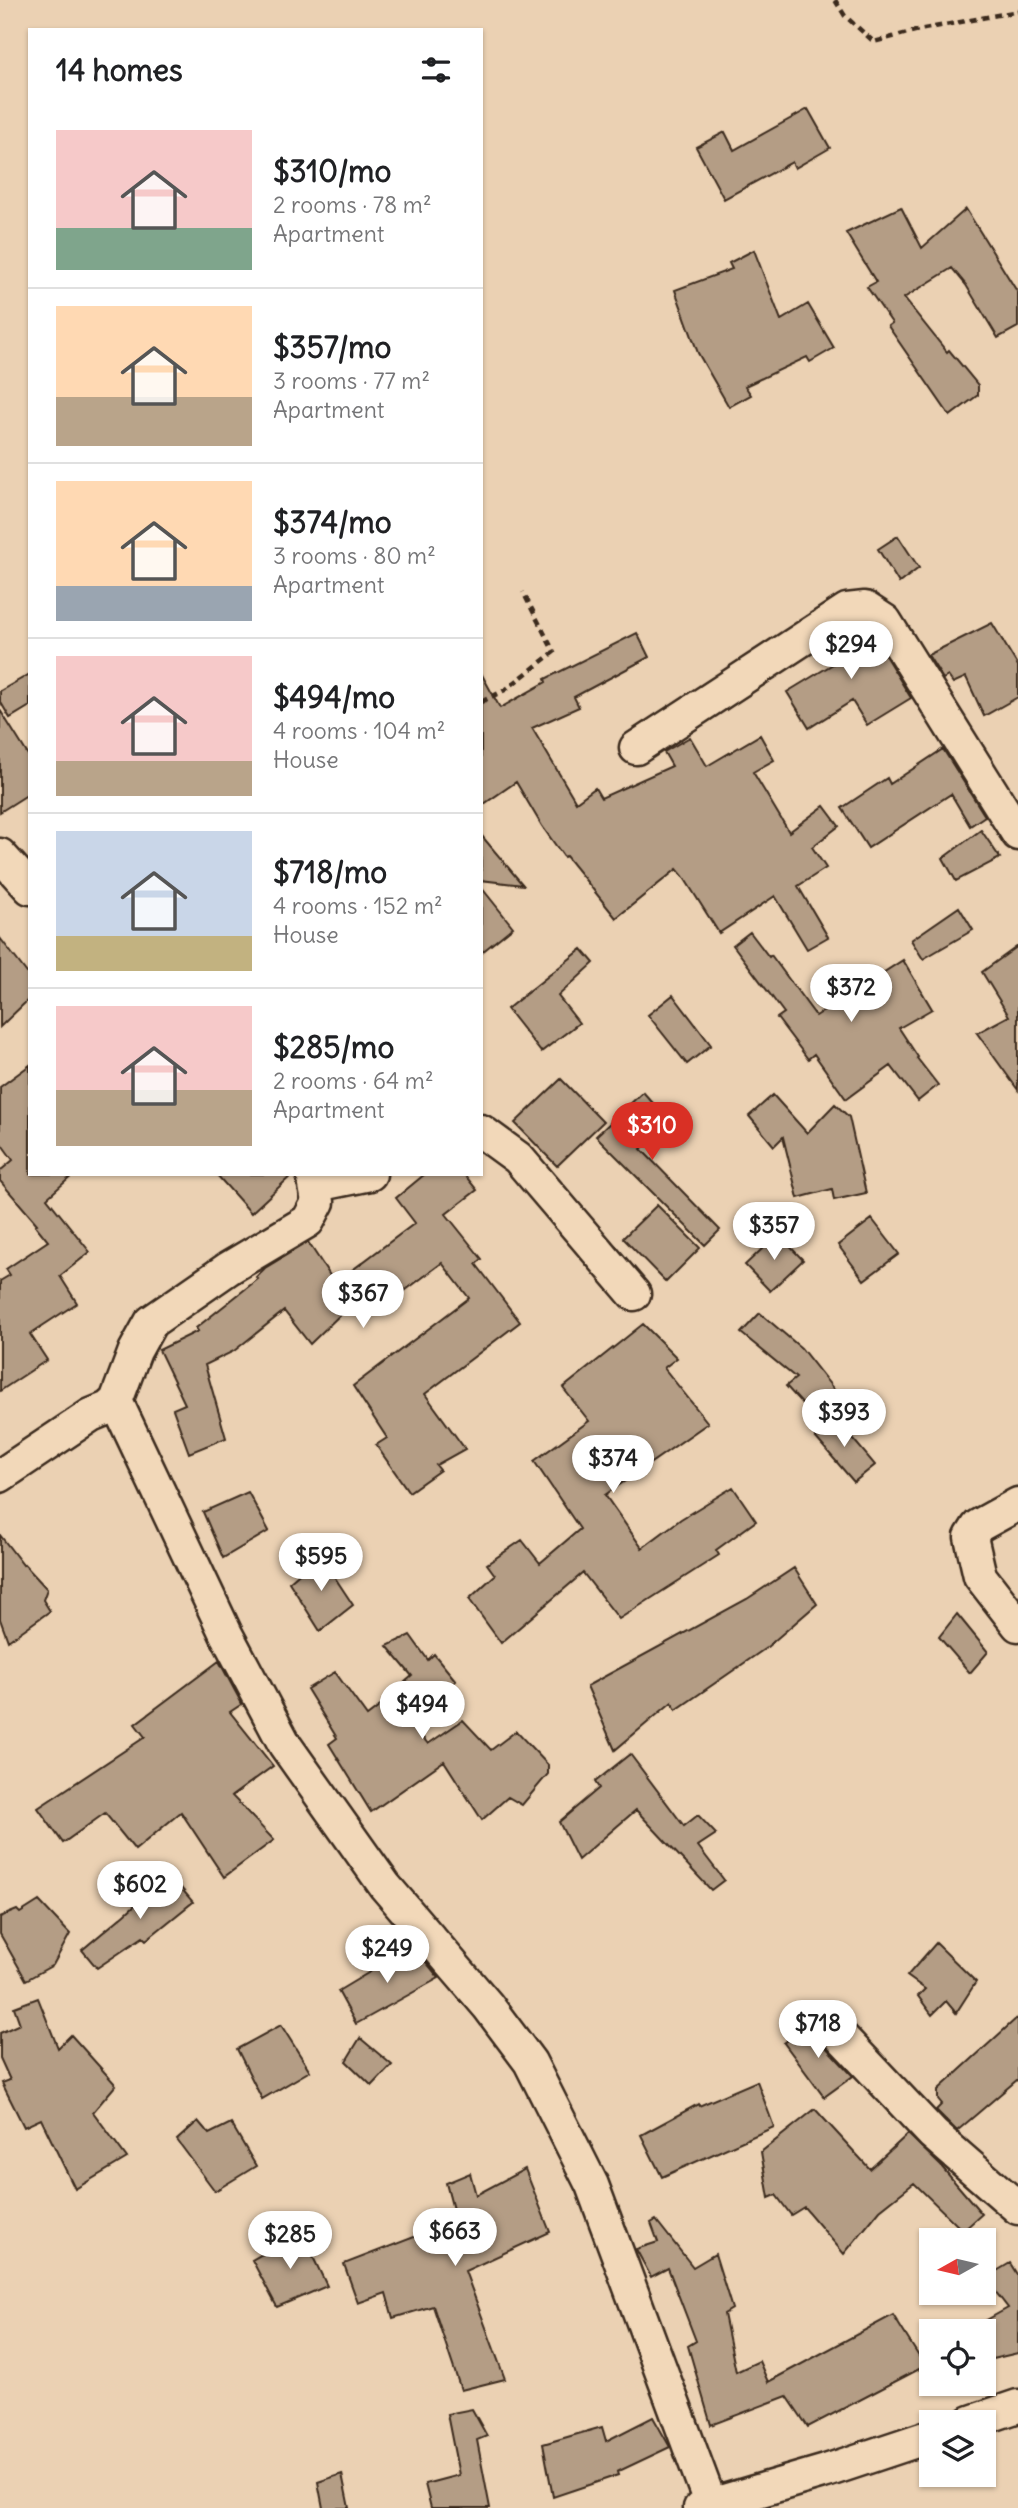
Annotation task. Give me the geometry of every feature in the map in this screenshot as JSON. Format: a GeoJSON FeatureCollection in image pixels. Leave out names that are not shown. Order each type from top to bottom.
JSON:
{"type":"FeatureCollection","features":[{"type":"Feature","properties":{"kind":"street"},"geometry":{"type":"LineString","coordinates":[[636,748],[847,610],[865,608],[885,621],[1018,834]]}},
{"type":"Feature","properties":{"kind":"street"},"geometry":{"type":"LineString","coordinates":[[0,855],[28,886]]}},
{"type":"Feature","properties":{"kind":"street"},"geometry":{"type":"LineString","coordinates":[[483,1132],[519,1158],[634,1294]]}},
{"type":"Feature","properties":{"kind":"street"},"geometry":{"type":"LineString","coordinates":[[0,1476],[91,1415],[117,1402],[135,1351],[151,1322],[229,1268],[308,1221],[318,1202],[314,1180],[351,1176]]}},
{"type":"Feature","properties":{"kind":"street"},"geometry":{"type":"LineString","coordinates":[[117,1402],[226,1634],[285,1745],[385,1886],[488,2006],[530,2062],[592,2185],[706,2506],[919,2440]]}},
{"type":"Feature","properties":{"kind":"street"},"geometry":{"type":"LineString","coordinates":[[1018,1504],[978,1526],[971,1537],[979,1576],[1018,1625]]}},
{"type":"Feature","properties":{"kind":"street"},"geometry":{"type":"LineString","coordinates":[[833,2028],[933,2134],[1018,2208]]}},
{"type":"Feature","properties":{"kind":"street"},"geometry":{"type":"LineString","coordinates":[[996,2413],[1018,2406]]}},
{"type":"Feature","properties":{"kind":"path"},"geometry":{"type":"LineString","coordinates":[[835,0],[845,16],[874,42],[919,30],[1018,11]]}},
{"type":"Feature","properties":{"kind":"path"},"geometry":{"type":"LineString","coordinates":[[483,701],[505,690],[554,652],[523,592]]}},
{"type":"Feature","properties":{"kind":"building"},"geometry":{"type":"Polygon","coordinates":[[[808,109],[830,148],[795,168],[792,162],[724,199],[696,147],[725,132],[734,150],[808,109]]]}},
{"type":"Feature","properties":{"kind":"building"},"geometry":{"type":"Polygon","coordinates":[[[901,207],[922,248],[966,209],[1018,293],[1018,327],[998,338],[966,285],[952,268],[904,298],[947,352],[949,350],[978,385],[978,395],[950,416],[888,326],[892,323],[867,287],[876,282],[846,233],[901,207]]]}},
{"type":"Feature","properties":{"kind":"building"},"geometry":{"type":"Polygon","coordinates":[[[754,250],[781,320],[808,304],[834,348],[810,362],[807,357],[745,386],[751,395],[729,407],[698,353],[675,290],[732,269],[729,263],[754,250]]]}},
{"type":"Feature","properties":{"kind":"building"},"geometry":{"type":"Polygon","coordinates":[[[898,536],[919,568],[899,583],[878,549],[898,536]]]}},
{"type":"Feature","properties":{"kind":"building"},"geometry":{"type":"Polygon","coordinates":[[[992,623],[1018,666],[1018,697],[984,716],[966,677],[953,683],[948,676],[943,679],[928,655],[992,623]]]}},
{"type":"Feature","properties":{"kind":"building"},"geometry":{"type":"Polygon","coordinates":[[[860,627],[872,634],[911,698],[867,725],[852,701],[809,728],[787,692],[833,664],[823,648],[853,628],[860,627]]]}},
{"type":"Feature","properties":{"kind":"building"},"geometry":{"type":"Polygon","coordinates":[[[637,633],[649,657],[574,697],[579,707],[532,728],[576,802],[595,788],[601,798],[672,766],[664,752],[690,737],[707,766],[760,735],[774,760],[753,772],[789,832],[824,806],[839,826],[812,847],[826,868],[798,886],[828,937],[807,949],[775,896],[719,933],[677,869],[616,918],[566,856],[564,857],[516,782],[483,805],[483,677],[500,708],[546,682],[545,679],[637,633]]]}},
{"type":"Feature","properties":{"kind":"building"},"geometry":{"type":"Polygon","coordinates":[[[28,675],[28,707],[10,718],[0,701],[0,691],[28,675]]]}},
{"type":"Feature","properties":{"kind":"building"},"geometry":{"type":"Polygon","coordinates":[[[0,710],[28,755],[28,794],[0,812],[0,710]]]}},
{"type":"Feature","properties":{"kind":"building"},"geometry":{"type":"Polygon","coordinates":[[[943,749],[985,816],[970,826],[951,794],[868,848],[842,808],[887,778],[890,784],[943,749]]]}},
{"type":"Feature","properties":{"kind":"building"},"geometry":{"type":"Polygon","coordinates":[[[981,830],[1000,858],[956,881],[943,858],[981,830]]]}},
{"type":"Feature","properties":{"kind":"building"},"geometry":{"type":"Polygon","coordinates":[[[483,837],[523,885],[483,880],[483,837]]]}},
{"type":"Feature","properties":{"kind":"building"},"geometry":{"type":"Polygon","coordinates":[[[483,890],[513,927],[483,951],[483,890]]]}},
{"type":"Feature","properties":{"kind":"building"},"geometry":{"type":"Polygon","coordinates":[[[959,907],[973,930],[923,959],[911,940],[959,907]]]}},
{"type":"Feature","properties":{"kind":"building"},"geometry":{"type":"Polygon","coordinates":[[[750,932],[769,957],[771,955],[816,1016],[903,960],[932,1009],[899,1028],[938,1085],[918,1101],[891,1066],[846,1099],[814,1054],[808,1059],[777,1018],[784,1013],[733,945],[750,932]]]}},
{"type":"Feature","properties":{"kind":"building"},"geometry":{"type":"Polygon","coordinates":[[[0,938],[28,974],[28,1000],[0,1027],[0,938]]]}},
{"type":"Feature","properties":{"kind":"building"},"geometry":{"type":"Polygon","coordinates":[[[1018,946],[1018,1090],[977,1033],[1009,1016],[982,972],[1018,946]]]}},
{"type":"Feature","properties":{"kind":"building"},"geometry":{"type":"Polygon","coordinates":[[[582,949],[594,963],[558,996],[579,1023],[541,1052],[507,1009],[582,949]]]}},
{"type":"Feature","properties":{"kind":"building"},"geometry":{"type":"Polygon","coordinates":[[[673,995],[711,1045],[687,1064],[648,1015],[673,995]]]}},
{"type":"Feature","properties":{"kind":"building"},"geometry":{"type":"Polygon","coordinates":[[[28,1066],[28,1176],[72,1176],[47,1198],[90,1252],[60,1276],[77,1303],[30,1334],[47,1360],[0,1391],[0,1281],[10,1275],[6,1269],[48,1241],[0,1181],[0,1171],[13,1160],[0,1142],[0,1087],[28,1066]]]}},
{"type":"Feature","properties":{"kind":"building"},"geometry":{"type":"Polygon","coordinates":[[[561,1079],[603,1122],[557,1166],[515,1123],[561,1079]]]}},
{"type":"Feature","properties":{"kind":"building"},"geometry":{"type":"Polygon","coordinates":[[[643,1092],[670,1122],[641,1149],[720,1230],[705,1245],[596,1136],[643,1092]]]}},
{"type":"Feature","properties":{"kind":"building"},"geometry":{"type":"Polygon","coordinates":[[[773,1095],[807,1133],[835,1104],[849,1117],[866,1193],[834,1200],[832,1189],[798,1198],[783,1137],[774,1146],[749,1116],[773,1095]]]}},
{"type":"Feature","properties":{"kind":"building"},"geometry":{"type":"Polygon","coordinates":[[[218,1176],[291,1176],[251,1213],[218,1176]]]}},
{"type":"Feature","properties":{"kind":"building"},"geometry":{"type":"Polygon","coordinates":[[[423,1176],[466,1176],[477,1190],[446,1214],[482,1259],[476,1264],[520,1322],[425,1394],[465,1449],[436,1465],[440,1470],[409,1492],[376,1445],[387,1438],[353,1386],[469,1298],[442,1263],[395,1298],[379,1277],[310,1344],[284,1311],[234,1351],[205,1365],[226,1438],[189,1453],[173,1409],[185,1404],[159,1350],[198,1331],[196,1328],[258,1279],[256,1277],[265,1268],[308,1242],[335,1283],[415,1223],[396,1198],[423,1176]]]}},
{"type":"Feature","properties":{"kind":"building"},"geometry":{"type":"Polygon","coordinates":[[[657,1205],[700,1248],[666,1282],[623,1238],[657,1205]]]}},
{"type":"Feature","properties":{"kind":"building"},"geometry":{"type":"Polygon","coordinates":[[[872,1219],[899,1254],[864,1280],[838,1245],[872,1219]]]}},
{"type":"Feature","properties":{"kind":"building"},"geometry":{"type":"Polygon","coordinates":[[[778,1234],[803,1260],[770,1291],[745,1265],[778,1234]]]}},
{"type":"Feature","properties":{"kind":"building"},"geometry":{"type":"Polygon","coordinates":[[[760,1313],[801,1348],[847,1406],[839,1413],[833,1408],[816,1419],[786,1386],[796,1378],[741,1333],[760,1313]]]}},
{"type":"Feature","properties":{"kind":"building"},"geometry":{"type":"Polygon","coordinates":[[[643,1324],[677,1358],[664,1368],[708,1423],[605,1495],[642,1548],[681,1519],[733,1487],[756,1521],[716,1550],[719,1555],[619,1619],[583,1573],[501,1643],[469,1599],[495,1575],[487,1564],[522,1540],[540,1563],[580,1529],[534,1461],[589,1421],[563,1388],[643,1324]]]}},
{"type":"Feature","properties":{"kind":"building"},"geometry":{"type":"Polygon","coordinates":[[[833,1415],[875,1465],[854,1482],[815,1437],[833,1415]]]}},
{"type":"Feature","properties":{"kind":"building"},"geometry":{"type":"Polygon","coordinates":[[[248,1492],[269,1531],[223,1558],[203,1512],[248,1492]]]}},
{"type":"Feature","properties":{"kind":"building"},"geometry":{"type":"Polygon","coordinates":[[[0,1535],[23,1565],[47,1589],[43,1600],[50,1611],[8,1641],[0,1619],[0,1535]]]}},
{"type":"Feature","properties":{"kind":"building"},"geometry":{"type":"Polygon","coordinates":[[[320,1555],[353,1605],[320,1631],[289,1582],[320,1555]]]}},
{"type":"Feature","properties":{"kind":"building"},"geometry":{"type":"Polygon","coordinates":[[[794,1568],[817,1604],[766,1648],[676,1710],[672,1702],[615,1750],[587,1686],[747,1599],[794,1568]]]}},
{"type":"Feature","properties":{"kind":"building"},"geometry":{"type":"Polygon","coordinates":[[[957,1614],[988,1652],[970,1673],[939,1637],[957,1614]]]}},
{"type":"Feature","properties":{"kind":"building"},"geometry":{"type":"Polygon","coordinates":[[[410,1635],[428,1660],[434,1654],[456,1681],[449,1687],[460,1702],[444,1715],[433,1701],[410,1721],[428,1744],[463,1720],[491,1750],[516,1731],[548,1765],[548,1774],[522,1805],[508,1797],[482,1820],[444,1761],[371,1812],[329,1744],[337,1738],[307,1689],[335,1672],[367,1716],[408,1685],[405,1682],[412,1676],[387,1646],[410,1635]]]}},
{"type":"Feature","properties":{"kind":"building"},"geometry":{"type":"Polygon","coordinates":[[[219,1661],[242,1704],[230,1712],[273,1766],[232,1796],[274,1840],[224,1877],[181,1812],[135,1850],[105,1813],[63,1843],[38,1808],[145,1737],[135,1724],[219,1661]]]}},
{"type":"Feature","properties":{"kind":"building"},"geometry":{"type":"Polygon","coordinates":[[[630,1754],[684,1826],[698,1815],[716,1834],[698,1846],[724,1880],[711,1890],[636,1810],[578,1860],[559,1822],[599,1788],[595,1782],[630,1754]]]}},
{"type":"Feature","properties":{"kind":"building"},"geometry":{"type":"Polygon","coordinates":[[[169,1874],[193,1902],[146,1940],[143,1937],[97,1968],[82,1950],[169,1874]]]}},
{"type":"Feature","properties":{"kind":"building"},"geometry":{"type":"Polygon","coordinates":[[[39,1901],[70,1934],[53,1965],[26,1980],[0,1934],[0,1917],[17,1910],[20,1913],[39,1901]]]}},
{"type":"Feature","properties":{"kind":"building"},"geometry":{"type":"Polygon","coordinates":[[[936,1943],[976,1982],[956,2013],[946,2001],[932,2015],[918,1996],[925,1989],[907,1976],[936,1943]]]}},
{"type":"Feature","properties":{"kind":"building"},"geometry":{"type":"Polygon","coordinates":[[[413,1946],[439,1978],[356,2024],[338,1991],[413,1946]]]}},
{"type":"Feature","properties":{"kind":"building"},"geometry":{"type":"Polygon","coordinates":[[[38,1998],[58,2048],[71,2035],[116,2085],[93,2112],[127,2158],[75,2189],[41,2119],[24,2127],[2,2083],[10,2080],[0,2058],[0,2033],[20,2024],[14,2007],[38,1998]]]}},
{"type":"Feature","properties":{"kind":"building"},"geometry":{"type":"Polygon","coordinates":[[[1018,2017],[1018,2079],[957,2131],[936,2110],[942,2104],[938,2099],[938,2090],[1018,2017]]]}},
{"type":"Feature","properties":{"kind":"building"},"geometry":{"type":"Polygon","coordinates":[[[818,2018],[815,2032],[819,2040],[853,2076],[824,2097],[784,2043],[818,2018]]]}},
{"type":"Feature","properties":{"kind":"building"},"geometry":{"type":"Polygon","coordinates":[[[281,2025],[310,2071],[262,2099],[237,2049],[281,2025]]]}},
{"type":"Feature","properties":{"kind":"building"},"geometry":{"type":"Polygon","coordinates":[[[360,2038],[392,2065],[372,2086],[346,2061],[360,2038]]]}},
{"type":"Feature","properties":{"kind":"building"},"geometry":{"type":"Polygon","coordinates":[[[757,2081],[774,2127],[662,2177],[641,2135],[698,2104],[699,2106],[757,2081]]]}},
{"type":"Feature","properties":{"kind":"building"},"geometry":{"type":"Polygon","coordinates":[[[815,2109],[870,2169],[908,2134],[941,2166],[982,2214],[966,2228],[960,2228],[914,2183],[880,2210],[844,2254],[804,2207],[791,2215],[776,2195],[769,2198],[761,2152],[815,2109]]]}},
{"type":"Feature","properties":{"kind":"building"},"geometry":{"type":"Polygon","coordinates":[[[198,2121],[209,2134],[231,2123],[256,2166],[215,2191],[177,2140],[198,2121]]]}},
{"type":"Feature","properties":{"kind":"building"},"geometry":{"type":"Polygon","coordinates":[[[525,2169],[550,2232],[465,2271],[505,2379],[461,2390],[433,2306],[393,2318],[386,2293],[358,2303],[344,2264],[456,2221],[446,2183],[470,2173],[476,2195],[525,2169]]]}},
{"type":"Feature","properties":{"kind":"building"},"geometry":{"type":"Polygon","coordinates":[[[656,2220],[693,2267],[715,2254],[732,2309],[724,2314],[736,2372],[759,2361],[768,2382],[893,2315],[919,2356],[919,2369],[808,2427],[787,2396],[711,2425],[688,2346],[696,2341],[668,2268],[651,2277],[636,2249],[658,2242],[651,2223],[656,2220]]]}},
{"type":"Feature","properties":{"kind":"building"},"geometry":{"type":"Polygon","coordinates":[[[301,2232],[327,2286],[277,2307],[252,2260],[301,2232]]]}},
{"type":"Feature","properties":{"kind":"building"},"geometry":{"type":"Polygon","coordinates":[[[1010,2263],[1018,2276],[1018,2353],[996,2358],[996,2319],[988,2319],[1008,2308],[996,2292],[996,2271],[1010,2263]]]}},
{"type":"Feature","properties":{"kind":"building"},"geometry":{"type":"Polygon","coordinates":[[[472,2409],[487,2436],[477,2440],[490,2508],[431,2508],[425,2484],[459,2475],[447,2414],[472,2409]]]}},
{"type":"Feature","properties":{"kind":"building"},"geometry":{"type":"Polygon","coordinates":[[[653,2417],[670,2447],[617,2472],[618,2475],[553,2497],[543,2444],[602,2427],[606,2441],[653,2417]]]}},
{"type":"Feature","properties":{"kind":"building"},"geometry":{"type":"Polygon","coordinates":[[[342,2474],[349,2508],[323,2508],[318,2482],[342,2474]]]}}]}
